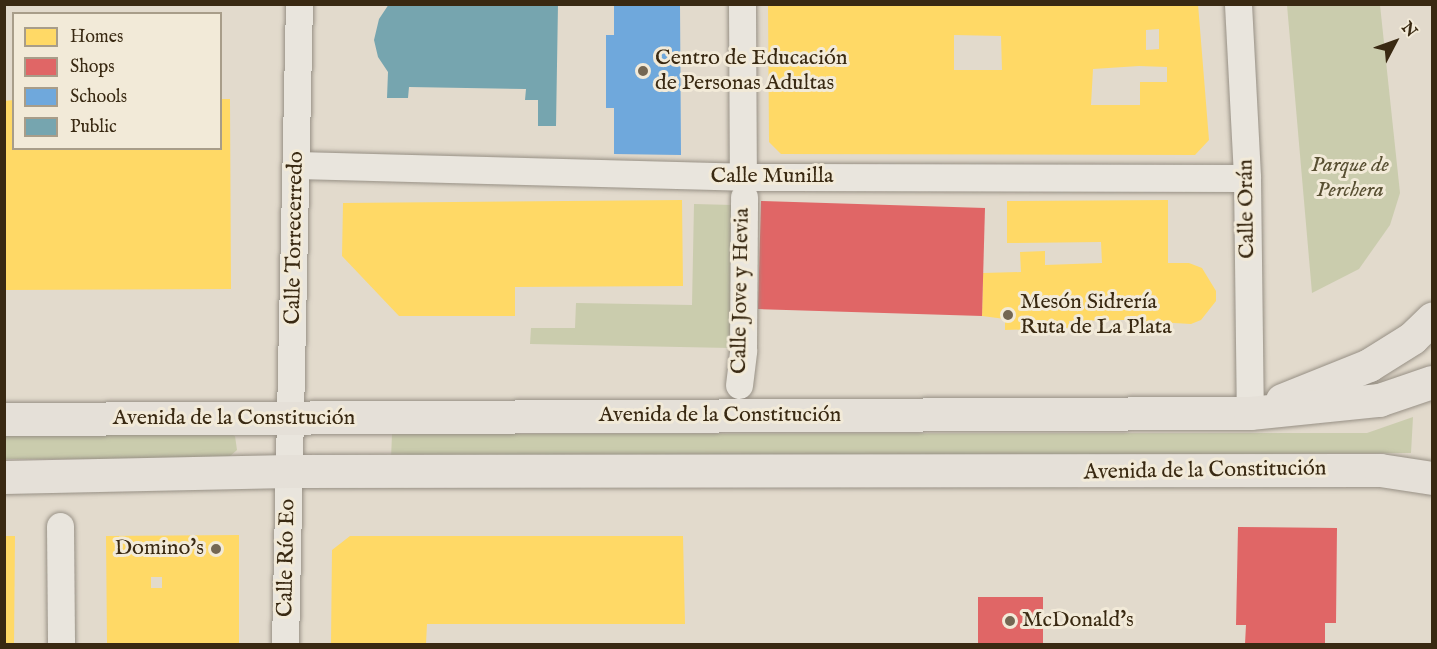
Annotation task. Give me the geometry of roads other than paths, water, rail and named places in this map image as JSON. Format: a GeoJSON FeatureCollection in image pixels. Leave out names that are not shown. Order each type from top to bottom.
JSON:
{"type":"FeatureCollection","features":[{"type":"Feature","properties":{"kind":"main road"},"geometry":{"type":"LineString","coordinates":[[1250,413],[1369,365],[1412,338],[1432,319]]}},
{"type":"Feature","properties":{"kind":"main road","name":"Avenida de la Constitución"},"geometry":{"type":"LineString","coordinates":[[4,419],[1250,413],[1379,400],[1432,382]]}},
{"type":"Feature","properties":{"kind":"main road","name":"Avenida de la Constitución"},"geometry":{"type":"LineString","coordinates":[[4,477],[289,471],[1380,470],[1432,478]]}},
{"type":"Feature","properties":{"kind":"street","name":"Calle Torrecerredo"},"geometry":{"type":"LineString","coordinates":[[289,471],[299,4]]}},
{"type":"Feature","properties":{"kind":"street","name":"Calle Jove y Hevia"},"geometry":{"type":"LineString","coordinates":[[739,386],[743,350],[742,4]]}},
{"type":"Feature","properties":{"kind":"street","name":"Calle Orán"},"geometry":{"type":"LineString","coordinates":[[1238,4],[1247,178],[1250,413]]}},
{"type":"Feature","properties":{"kind":"street","name":"Calle Munilla"},"geometry":{"type":"LineString","coordinates":[[297,165],[743,187],[1247,178]]}},
{"type":"Feature","properties":{"kind":"street","name":"Calle Río Eo"},"geometry":{"type":"LineString","coordinates":[[285,645],[289,471]]}},
{"type":"Feature","properties":{"kind":"street"},"geometry":{"type":"LineString","coordinates":[[60,526],[61,645]]}},
{"type":"Feature","properties":{"kind":"place","name":"Centro de Educación de Personas Adultas"},"geometry":{"type":"Point","coordinates":[643,71]}},
{"type":"Feature","properties":{"kind":"place","name":"Mesón Sidrería Ruta de La Plata"},"geometry":{"type":"Point","coordinates":[1008,315]}},
{"type":"Feature","properties":{"kind":"place","name":"Domino's"},"geometry":{"type":"Point","coordinates":[216,549]}},
{"type":"Feature","properties":{"kind":"place","name":"McDonald's"},"geometry":{"type":"Point","coordinates":[1010,621]}},
{"type":"Feature","properties":{"kind":"park label","name":"Parque de Perchera"},"geometry":{"type":"Point","coordinates":[1350,178]}}]}
